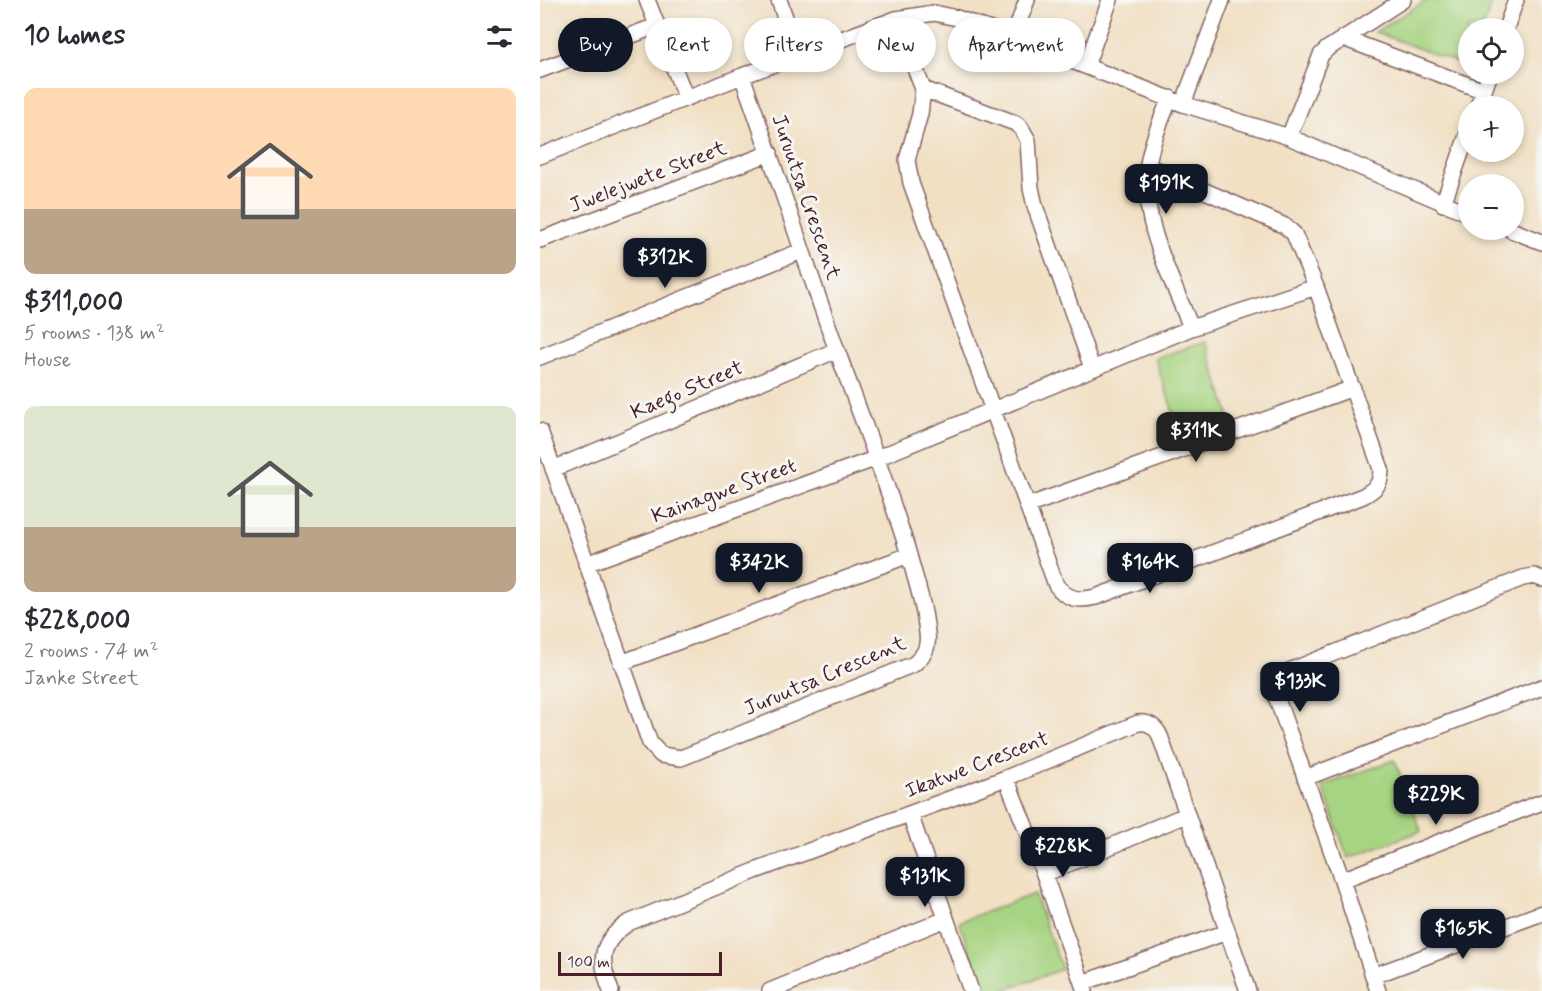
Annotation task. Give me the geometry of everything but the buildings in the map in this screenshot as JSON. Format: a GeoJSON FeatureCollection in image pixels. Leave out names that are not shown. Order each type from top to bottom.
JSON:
{"type":"FeatureCollection","features":[{"type":"Feature","properties":{"kind":"street"},"geometry":{"type":"LineString","coordinates":[[647,0],[653,18]]}},
{"type":"Feature","properties":{"kind":"street"},"geometry":{"type":"LineString","coordinates":[[779,0],[785,18]]}},
{"type":"Feature","properties":{"kind":"street"},"geometry":{"type":"LineString","coordinates":[[1020,18],[1027,0]]}},
{"type":"Feature","properties":{"kind":"street"},"geometry":{"type":"LineString","coordinates":[[1110,0],[1086,66],[1177,101],[1289,137],[1458,209]]}},
{"type":"Feature","properties":{"kind":"street"},"geometry":{"type":"LineString","coordinates":[[1191,328],[1152,227],[1146,195],[1148,166],[1154,139],[1177,101],[1222,0]]}},
{"type":"Feature","properties":{"kind":"street"},"geometry":{"type":"LineString","coordinates":[[1289,137],[1321,55],[1343,38],[1403,0]]}},
{"type":"Feature","properties":{"kind":"street"},"geometry":{"type":"LineString","coordinates":[[1510,18],[1516,0]]}},
{"type":"Feature","properties":{"kind":"street"},"geometry":{"type":"LineString","coordinates":[[902,18],[934,13],[957,18]]}},
{"type":"Feature","properties":{"kind":"street"},"geometry":{"type":"LineString","coordinates":[[540,70],[645,30]]}},
{"type":"Feature","properties":{"kind":"street"},"geometry":{"type":"LineString","coordinates":[[1343,38],[1484,91]]}},
{"type":"Feature","properties":{"kind":"street"},"geometry":{"type":"LineString","coordinates":[[675,72],[686,98]]}},
{"type":"Feature","properties":{"kind":"street"},"geometry":{"type":"LineString","coordinates":[[540,156],[753,72]]}},
{"type":"Feature","properties":{"kind":"street"},"geometry":{"type":"LineString","coordinates":[[916,72],[923,89],[920,114],[909,151],[908,175],[1056,585],[1060,591],[1073,599],[1096,597],[1363,496],[1378,487],[1381,479],[1381,469],[1353,388],[1297,239],[1290,229],[1148,166]]}},
{"type":"Feature","properties":{"kind":"street","name":"Juruutsa Crescent"},"geometry":{"type":"LineString","coordinates":[[540,431],[650,743],[661,755],[681,758],[914,664],[924,656],[928,634],[909,555],[877,458],[801,251],[770,153],[742,76]]}},
{"type":"Feature","properties":{"kind":"street"},"geometry":{"type":"LineString","coordinates":[[1482,96],[1486,84]]}},
{"type":"Feature","properties":{"kind":"street"},"geometry":{"type":"LineString","coordinates":[[923,89],[1016,123],[1025,134],[1028,140],[1031,188],[1035,206],[1092,368]]}},
{"type":"Feature","properties":{"kind":"street","name":"Jwelejwete Street"},"geometry":{"type":"LineString","coordinates":[[540,240],[770,153]]}},
{"type":"Feature","properties":{"kind":"street"},"geometry":{"type":"LineString","coordinates":[[1443,204],[1458,162]]}},
{"type":"Feature","properties":{"kind":"street"},"geometry":{"type":"LineString","coordinates":[[1524,235],[1542,242]]}},
{"type":"Feature","properties":{"kind":"street"},"geometry":{"type":"LineString","coordinates":[[540,357],[801,251]]}},
{"type":"Feature","properties":{"kind":"street","name":"Kainagwe Street"},"geometry":{"type":"LineString","coordinates":[[586,564],[877,458],[1191,328],[1316,287]]}},
{"type":"Feature","properties":{"kind":"street","name":"Kaego Street"},"geometry":{"type":"LineString","coordinates":[[553,469],[837,350]]}},
{"type":"Feature","properties":{"kind":"street"},"geometry":{"type":"LineString","coordinates":[[1027,506],[1353,388]]}},
{"type":"Feature","properties":{"kind":"street"},"geometry":{"type":"LineString","coordinates":[[621,663],[909,555]]}},
{"type":"Feature","properties":{"kind":"street"},"geometry":{"type":"LineString","coordinates":[[1542,579],[1534,576],[1523,578],[1289,671],[1277,682],[1277,699],[1342,880],[1375,984],[1542,913]]}},
{"type":"Feature","properties":{"kind":"street"},"geometry":{"type":"LineString","coordinates":[[1305,778],[1542,687]]}},
{"type":"Feature","properties":{"kind":"street","name":"Ikatwe Crescent"},"geometry":{"type":"LineString","coordinates":[[611,991],[604,971],[603,957],[607,943],[615,932],[628,923],[754,871],[1006,778],[1138,723],[1151,725],[1160,736],[1248,991]]}},
{"type":"Feature","properties":{"kind":"street"},"geometry":{"type":"LineString","coordinates":[[1006,778],[1044,874],[1083,987],[1227,932]]}},
{"type":"Feature","properties":{"kind":"street"},"geometry":{"type":"LineString","coordinates":[[1342,880],[1542,802]]}},
{"type":"Feature","properties":{"kind":"street"},"geometry":{"type":"LineString","coordinates":[[910,814],[972,991]]}},
{"type":"Feature","properties":{"kind":"street"},"geometry":{"type":"LineString","coordinates":[[1044,874],[1186,815]]}},
{"type":"Feature","properties":{"kind":"street"},"geometry":{"type":"LineString","coordinates":[[770,991],[946,919]]}},
{"type":"Feature","properties":{"kind":"green space"},"geometry":{"type":"Polygon","coordinates":[[[1427,0],[1493,0],[1487,18],[1458,18],[1458,63],[1375,32],[1427,0]]]}},
{"type":"Feature","properties":{"kind":"green space"},"geometry":{"type":"Polygon","coordinates":[[[1205,342],[1230,417],[1180,433],[1155,358],[1205,342]]]}},
{"type":"Feature","properties":{"kind":"green space"},"geometry":{"type":"Polygon","coordinates":[[[1395,760],[1421,831],[1348,858],[1322,786],[1395,760]]]}},
{"type":"Feature","properties":{"kind":"green space"},"geometry":{"type":"Polygon","coordinates":[[[1034,894],[1062,969],[1002,991],[984,991],[959,922],[1034,894]]]}}]}
